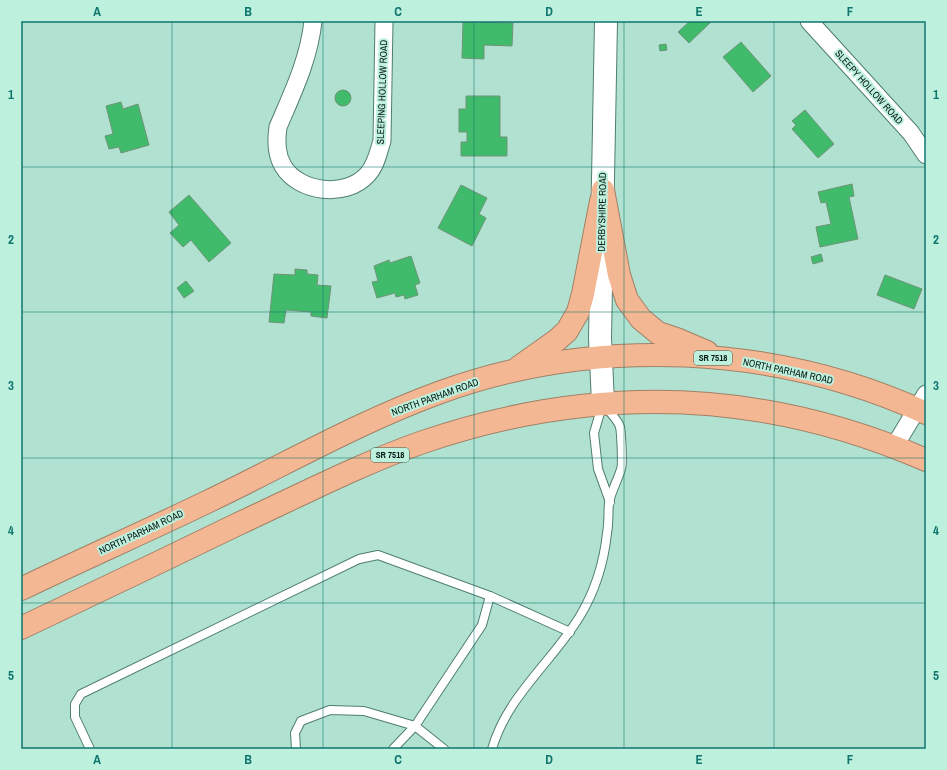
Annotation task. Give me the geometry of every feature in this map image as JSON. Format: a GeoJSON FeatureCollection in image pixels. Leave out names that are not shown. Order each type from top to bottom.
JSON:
{"type":"FeatureCollection","features":[{"type":"Feature","properties":{"kind":"highway"},"geometry":{"type":"LineString","coordinates":[[603,190],[623,290],[627,300],[634,310],[641,319],[658,333],[680,340],[721,358]]}},
{"type":"Feature","properties":{"kind":"highway"},"geometry":{"type":"LineString","coordinates":[[512,371],[557,340],[567,331],[578,312],[603,190]]}},
{"type":"Feature","properties":{"kind":"highway","name":"NORTH PARHAM ROAD"},"geometry":{"type":"LineString","coordinates":[[21,589],[203,504],[373,420],[439,393],[492,376],[556,362],[635,356],[687,356],[721,358],[765,364],[811,374],[923,405]]}},
{"type":"Feature","properties":{"kind":"highway","name":"SR 7518"},"geometry":{"type":"LineString","coordinates":[[21,628],[319,486],[389,455],[422,442],[487,423],[562,408],[603,403],[649,401],[692,402],[744,408],[790,415],[836,427],[926,460]]}},
{"type":"Feature","properties":{"kind":"street","name":"SLEEPING HOLLOW ROAD"},"geometry":{"type":"LineString","coordinates":[[313,21],[306,62],[278,127],[276,136],[277,147],[283,166],[294,177],[314,188],[333,190],[356,184],[367,174],[376,160],[382,141],[384,21]]}},
{"type":"Feature","properties":{"kind":"street","name":"DERBYSHIRE ROAD"},"geometry":{"type":"LineString","coordinates":[[603,403],[600,358],[606,21]]}},
{"type":"Feature","properties":{"kind":"street","name":"SLEEPY HOLLOW ROAD"},"geometry":{"type":"LineString","coordinates":[[809,21],[911,133],[926,155]]}},
{"type":"Feature","properties":{"kind":"street"},"geometry":{"type":"LineString","coordinates":[[894,447],[923,405]]}},
{"type":"Feature","properties":{"kind":"lane"},"geometry":{"type":"LineString","coordinates":[[603,403],[594,433],[598,469],[610,502]]}},
{"type":"Feature","properties":{"kind":"lane"},"geometry":{"type":"LineString","coordinates":[[492,749],[495,739],[508,713],[570,632],[581,615],[596,581],[602,561],[607,533],[610,502],[622,466],[620,426],[603,403]]}},
{"type":"Feature","properties":{"kind":"lane"},"geometry":{"type":"LineString","coordinates":[[90,749],[75,717],[74,704],[82,694],[359,559],[378,555],[490,596],[570,632]]}},
{"type":"Feature","properties":{"kind":"lane"},"geometry":{"type":"LineString","coordinates":[[393,749],[415,726],[482,625],[490,596]]}},
{"type":"Feature","properties":{"kind":"lane"},"geometry":{"type":"LineString","coordinates":[[296,749],[295,733],[301,721],[330,710],[364,711],[415,726],[444,749]]}},
{"type":"Feature","properties":{"kind":"building"},"geometry":{"type":"Polygon","coordinates":[[[690,21],[712,21],[689,43],[678,32],[690,21]]]}},
{"type":"Feature","properties":{"kind":"building"},"geometry":{"type":"Polygon","coordinates":[[[463,22],[513,23],[512,46],[484,45],[484,59],[462,58],[463,22]]]}},
{"type":"Feature","properties":{"kind":"building"},"geometry":{"type":"Polygon","coordinates":[[[741,42],[771,76],[753,92],[723,57],[741,42]]]}},
{"type":"Feature","properties":{"kind":"building"},"geometry":{"type":"Polygon","coordinates":[[[666,44],[667,50],[660,51],[659,45],[666,44]]]}},
{"type":"Feature","properties":{"kind":"building"},"geometry":{"type":"Polygon","coordinates":[[[343,90],[349,92],[351,98],[349,104],[343,106],[337,104],[335,98],[337,92],[343,90]]]}},
{"type":"Feature","properties":{"kind":"building"},"geometry":{"type":"Polygon","coordinates":[[[466,96],[500,96],[500,137],[507,137],[507,156],[461,156],[461,142],[467,142],[467,132],[459,132],[459,109],[466,109],[466,96]]]}},
{"type":"Feature","properties":{"kind":"building"},"geometry":{"type":"Polygon","coordinates":[[[121,102],[123,109],[138,104],[149,145],[121,153],[119,147],[109,149],[105,136],[113,134],[106,106],[121,102]]]}},
{"type":"Feature","properties":{"kind":"building"},"geometry":{"type":"Polygon","coordinates":[[[805,110],[834,144],[818,158],[792,129],[796,125],[792,121],[805,110]]]}},
{"type":"Feature","properties":{"kind":"building"},"geometry":{"type":"Polygon","coordinates":[[[852,184],[854,196],[849,197],[858,239],[820,247],[816,227],[831,224],[826,202],[821,203],[818,192],[852,184]]]}},
{"type":"Feature","properties":{"kind":"building"},"geometry":{"type":"Polygon","coordinates":[[[461,185],[487,198],[479,214],[486,218],[472,246],[438,228],[461,185]]]}},
{"type":"Feature","properties":{"kind":"building"},"geometry":{"type":"Polygon","coordinates":[[[189,195],[231,243],[209,262],[191,240],[183,247],[170,233],[179,225],[169,212],[189,195]]]}},
{"type":"Feature","properties":{"kind":"building"},"geometry":{"type":"Polygon","coordinates":[[[821,254],[823,261],[813,264],[811,257],[821,254]]]}},
{"type":"Feature","properties":{"kind":"building"},"geometry":{"type":"Polygon","coordinates":[[[411,256],[420,283],[415,285],[418,295],[405,299],[404,295],[396,297],[395,293],[377,298],[372,282],[378,281],[374,266],[389,260],[390,263],[411,256]]]}},
{"type":"Feature","properties":{"kind":"building"},"geometry":{"type":"Polygon","coordinates":[[[295,269],[307,270],[307,274],[318,275],[317,285],[331,286],[327,318],[311,316],[311,312],[286,310],[284,323],[269,322],[274,274],[295,275],[295,269]]]}},
{"type":"Feature","properties":{"kind":"building"},"geometry":{"type":"Polygon","coordinates":[[[885,275],[922,289],[914,309],[877,295],[885,275]]]}},
{"type":"Feature","properties":{"kind":"building"},"geometry":{"type":"Polygon","coordinates":[[[186,281],[194,291],[184,298],[177,288],[186,281]]]}}]}
